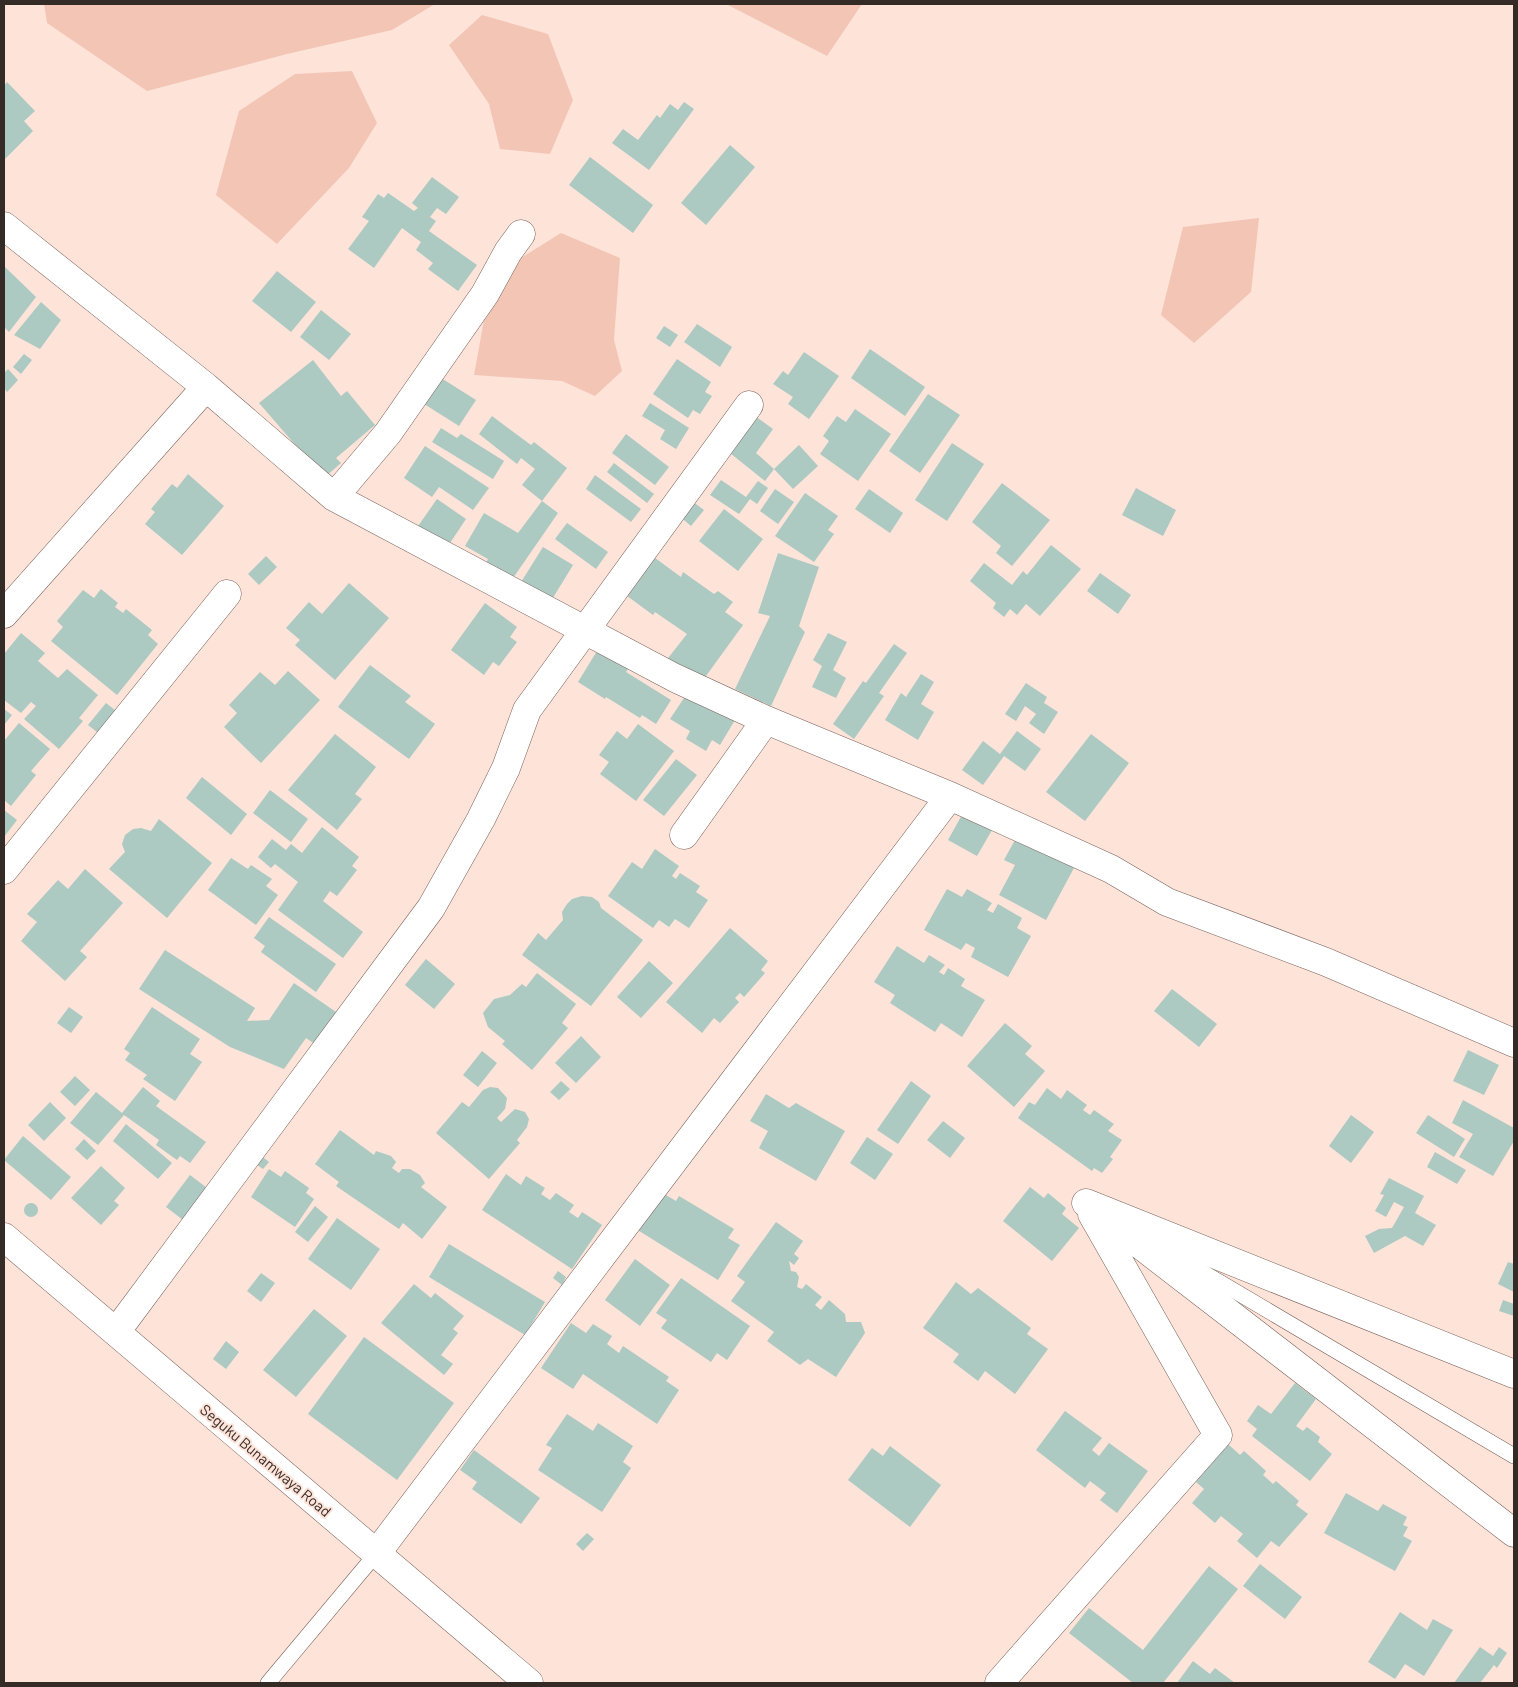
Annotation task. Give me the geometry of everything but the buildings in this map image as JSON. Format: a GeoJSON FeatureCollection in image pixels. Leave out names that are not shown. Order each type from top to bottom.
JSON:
{"type":"FeatureCollection","features":[{"type":"Feature","properties":{"kind":"street"},"geometry":{"type":"LineString","coordinates":[[4,226],[206,387],[334,497],[675,678],[766,720],[950,796],[1111,869],[1167,902],[1326,962],[1514,1043]]}},
{"type":"Feature","properties":{"kind":"street"},"geometry":{"type":"LineString","coordinates":[[334,497],[388,433],[485,294],[508,252],[521,234]]}},
{"type":"Feature","properties":{"kind":"street"},"geometry":{"type":"LineString","coordinates":[[4,614],[206,387]]}},
{"type":"Feature","properties":{"kind":"street"},"geometry":{"type":"LineString","coordinates":[[116,1332],[432,908],[481,819],[506,768],[527,710],[749,405]]}},
{"type":"Feature","properties":{"kind":"street"},"geometry":{"type":"LineString","coordinates":[[4,870],[227,594]]}},
{"type":"Feature","properties":{"kind":"street"},"geometry":{"type":"LineString","coordinates":[[684,835],[766,720]]}},
{"type":"Feature","properties":{"kind":"street"},"geometry":{"type":"LineString","coordinates":[[376,1554],[950,796]]}},
{"type":"Feature","properties":{"kind":"street"},"geometry":{"type":"LineString","coordinates":[[1086,1203],[1514,1374]]}},
{"type":"Feature","properties":{"kind":"street"},"geometry":{"type":"LineString","coordinates":[[1086,1203],[1514,1533]]}},
{"type":"Feature","properties":{"kind":"street"},"geometry":{"type":"LineString","coordinates":[[999,1683],[1218,1435],[1086,1203]]}},
{"type":"Feature","properties":{"kind":"street","name":"Seguku Bunamwaya Road"},"geometry":{"type":"LineString","coordinates":[[4,1237],[529,1683]]}},
{"type":"Feature","properties":{"kind":"lane"},"geometry":{"type":"LineString","coordinates":[[1086,1203],[1514,1456]]}},
{"type":"Feature","properties":{"kind":"lane"},"geometry":{"type":"LineString","coordinates":[[268,1683],[376,1554]]}},
{"type":"Feature","properties":{"kind":"shaded area"},"geometry":{"type":"Polygon","coordinates":[[[44,4],[435,4],[392,30],[287,54],[147,91],[47,23],[44,4]]]}},
{"type":"Feature","properties":{"kind":"shaded area"},"geometry":{"type":"Polygon","coordinates":[[[726,4],[862,4],[827,56],[726,4]]]}},
{"type":"Feature","properties":{"kind":"shaded area"},"geometry":{"type":"Polygon","coordinates":[[[482,15],[548,34],[573,100],[550,154],[500,149],[489,104],[449,45],[482,15]]]}},
{"type":"Feature","properties":{"kind":"shaded area"},"geometry":{"type":"Polygon","coordinates":[[[352,71],[377,123],[349,168],[277,244],[216,195],[239,111],[295,74],[352,71]]]}},
{"type":"Feature","properties":{"kind":"shaded area"},"geometry":{"type":"Polygon","coordinates":[[[1259,218],[1251,292],[1194,343],[1161,315],[1183,227],[1259,218]]]}},
{"type":"Feature","properties":{"kind":"shaded area"},"geometry":{"type":"Polygon","coordinates":[[[561,233],[620,258],[614,340],[622,371],[595,396],[562,381],[474,375],[484,320],[513,263],[561,233]]]}}]}
